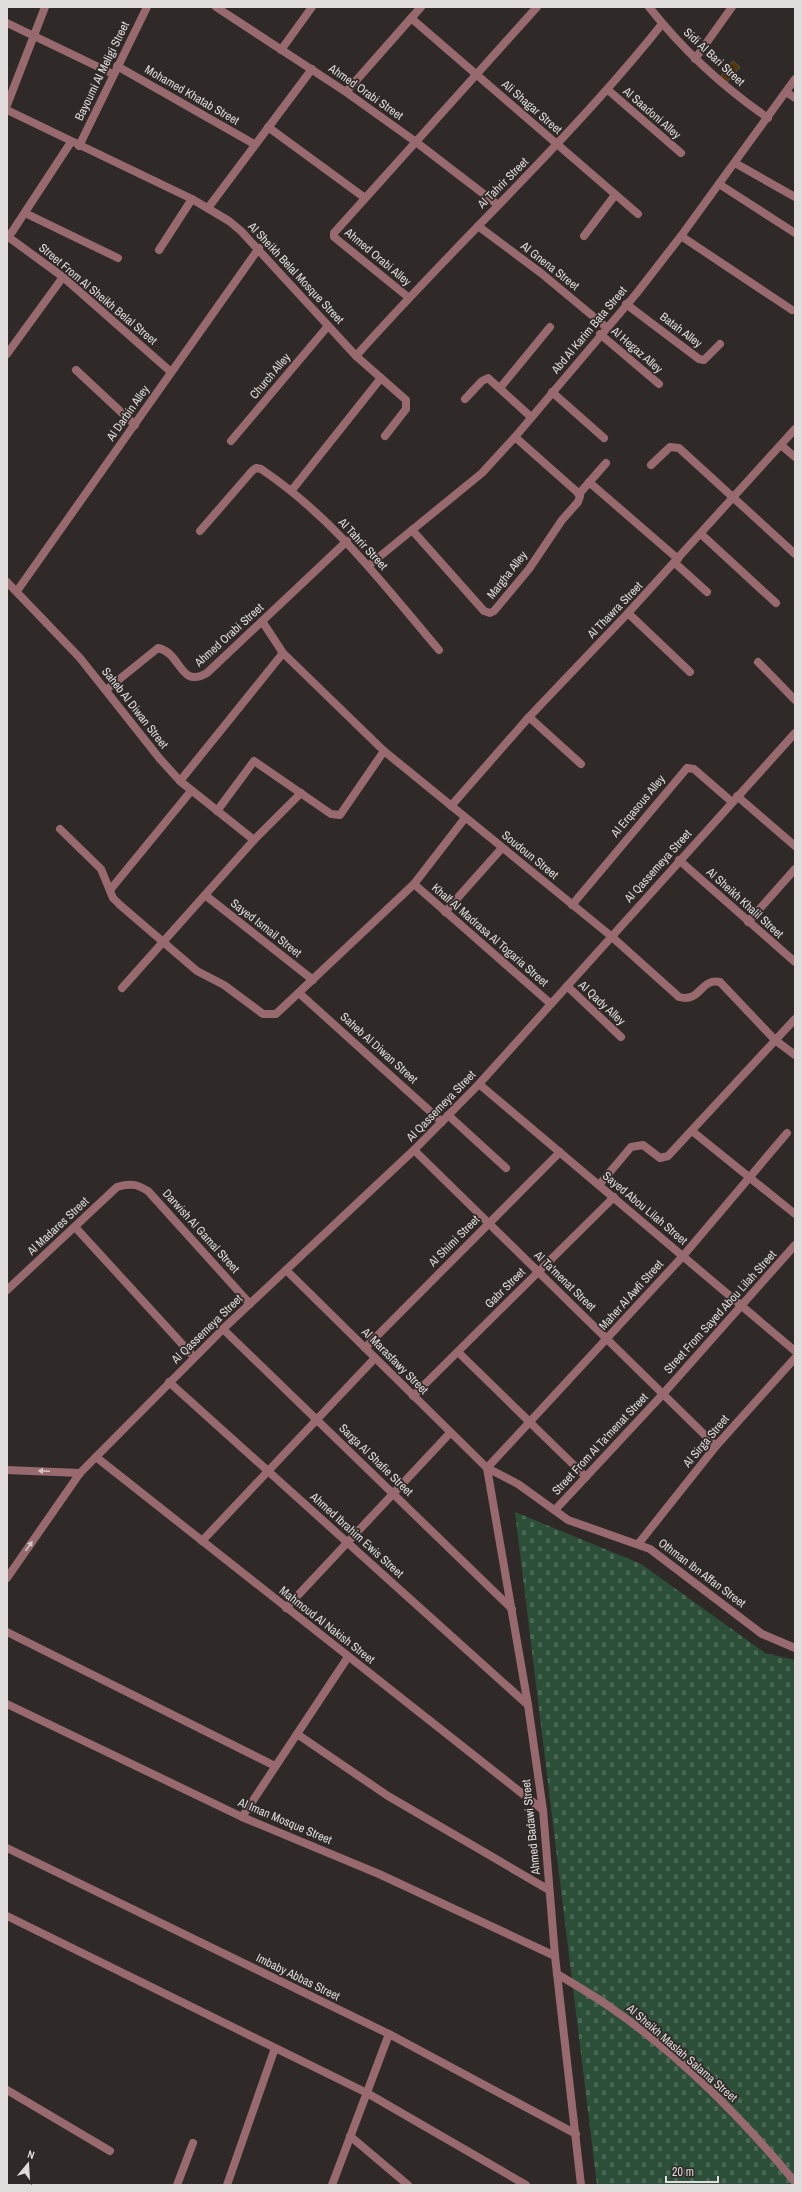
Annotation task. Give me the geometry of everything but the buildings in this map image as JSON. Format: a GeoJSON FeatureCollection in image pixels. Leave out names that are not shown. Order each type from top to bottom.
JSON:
{"type":"FeatureCollection","features":[{"type":"Feature","properties":{"kind":"street"},"geometry":{"type":"LineString","coordinates":[[7,105],[45,7]]}},
{"type":"Feature","properties":{"kind":"street","name":"Bayoumi Al Meligi Street"},"geometry":{"type":"LineString","coordinates":[[79,146],[147,7]]}},
{"type":"Feature","properties":{"kind":"street","name":"Ahmed Orabi Street"},"geometry":{"type":"LineString","coordinates":[[216,7],[346,92],[416,142],[498,205]]}},
{"type":"Feature","properties":{"kind":"street"},"geometry":{"type":"LineString","coordinates":[[281,50],[312,7]]}},
{"type":"Feature","properties":{"kind":"street"},"geometry":{"type":"LineString","coordinates":[[346,92],[421,7]]}},
{"type":"Feature","properties":{"kind":"street"},"geometry":{"type":"LineString","coordinates":[[268,127],[365,198],[537,7]]}},
{"type":"Feature","properties":{"kind":"street","name":"Sidi Al Bari Street"},"geometry":{"type":"LineString","coordinates":[[649,7],[662,24],[695,59],[738,97],[768,118]]}},
{"type":"Feature","properties":{"kind":"street"},"geometry":{"type":"LineString","coordinates":[[695,59],[732,7]]}},
{"type":"Feature","properties":{"kind":"street","name":"Ali Shagar Street"},"geometry":{"type":"LineString","coordinates":[[411,18],[638,214]]}},
{"type":"Feature","properties":{"kind":"street","name":"Mohamed Khatab Street"},"geometry":{"type":"LineString","coordinates":[[7,23],[115,70],[254,144]]}},
{"type":"Feature","properties":{"kind":"street","name":"Al Tahrir Street"},"geometry":{"type":"LineString","coordinates":[[356,356],[408,297],[558,145],[608,90],[662,24]]}},
{"type":"Feature","properties":{"kind":"street"},"geometry":{"type":"LineString","coordinates":[[208,208],[254,144],[312,69]]}},
{"type":"Feature","properties":{"kind":"street","name":"Abd Al Karim Bata Street"},"geometry":{"type":"LineString","coordinates":[[368,566],[482,473],[515,438],[681,236],[795,79]]}},
{"type":"Feature","properties":{"kind":"street","name":"Al Saadoni Alley"},"geometry":{"type":"LineString","coordinates":[[608,90],[681,153]]}},
{"type":"Feature","properties":{"kind":"street"},"geometry":{"type":"LineString","coordinates":[[786,92],[795,98]]}},
{"type":"Feature","properties":{"kind":"street","name":"Al Sheikh Belal Mosque Street"},"geometry":{"type":"LineString","coordinates":[[7,110],[79,146],[192,199],[229,221],[259,248],[356,356],[406,400],[408,404],[385,436]]}},
{"type":"Feature","properties":{"kind":"street"},"geometry":{"type":"LineString","coordinates":[[7,236],[11,234],[71,142]]}},
{"type":"Feature","properties":{"kind":"street"},"geometry":{"type":"LineString","coordinates":[[735,163],[795,197]]}},
{"type":"Feature","properties":{"kind":"street"},"geometry":{"type":"LineString","coordinates":[[719,184],[795,232]]}},
{"type":"Feature","properties":{"kind":"street"},"geometry":{"type":"LineString","coordinates":[[584,236],[616,195]]}},
{"type":"Feature","properties":{"kind":"street","name":"Ahmed Orabi Alley"},"geometry":{"type":"LineString","coordinates":[[365,198],[334,233],[334,237],[408,297]]}},
{"type":"Feature","properties":{"kind":"street"},"geometry":{"type":"LineString","coordinates":[[159,250],[192,199]]}},
{"type":"Feature","properties":{"kind":"street"},"geometry":{"type":"LineString","coordinates":[[25,213],[118,258]]}},
{"type":"Feature","properties":{"kind":"street","name":"Al Gnena Street"},"geometry":{"type":"LineString","coordinates":[[478,226],[541,274],[603,330]]}},
{"type":"Feature","properties":{"kind":"street","name":"Street From Al Sheikh Belal Street"},"geometry":{"type":"LineString","coordinates":[[7,236],[63,278],[172,372]]}},
{"type":"Feature","properties":{"kind":"street"},"geometry":{"type":"LineString","coordinates":[[681,236],[792,310]]}},
{"type":"Feature","properties":{"kind":"street","name":"Al Darbin Alley"},"geometry":{"type":"LineString","coordinates":[[17,591],[259,248]]}},
{"type":"Feature","properties":{"kind":"street"},"geometry":{"type":"LineString","coordinates":[[7,354],[63,278]]}},
{"type":"Feature","properties":{"kind":"street","name":"Batah Alley"},"geometry":{"type":"LineString","coordinates":[[626,304],[699,359],[704,360],[707,358],[720,344]]}},
{"type":"Feature","properties":{"kind":"street","name":"Church Alley"},"geometry":{"type":"LineString","coordinates":[[231,441],[328,326]]}},
{"type":"Feature","properties":{"kind":"street"},"geometry":{"type":"LineString","coordinates":[[500,388],[550,327]]}},
{"type":"Feature","properties":{"kind":"street","name":"Al Hegaz Alley"},"geometry":{"type":"LineString","coordinates":[[603,330],[659,384]]}},
{"type":"Feature","properties":{"kind":"street"},"geometry":{"type":"LineString","coordinates":[[76,370],[134,425]]}},
{"type":"Feature","properties":{"kind":"street"},"geometry":{"type":"LineString","coordinates":[[292,490],[381,378]]}},
{"type":"Feature","properties":{"kind":"street"},"geometry":{"type":"LineString","coordinates":[[465,398],[486,378],[490,379],[531,417]]}},
{"type":"Feature","properties":{"kind":"street"},"geometry":{"type":"LineString","coordinates":[[552,392],[604,438]]}},
{"type":"Feature","properties":{"kind":"street","name":"Al Thawra Street"},"geometry":{"type":"LineString","coordinates":[[451,806],[529,717],[701,534],[782,446],[795,429]]}},
{"type":"Feature","properties":{"kind":"street"},"geometry":{"type":"LineString","coordinates":[[515,438],[579,495],[606,463]]}},
{"type":"Feature","properties":{"kind":"street"},"geometry":{"type":"LineString","coordinates":[[651,466],[670,447],[676,446],[795,554]]}},
{"type":"Feature","properties":{"kind":"street"},"geometry":{"type":"LineString","coordinates":[[782,446],[795,457]]}},
{"type":"Feature","properties":{"kind":"street","name":"Al Tahrir Street"},"geometry":{"type":"LineString","coordinates":[[200,531],[256,468],[292,490],[347,541],[439,650]]}},
{"type":"Feature","properties":{"kind":"street"},"geometry":{"type":"LineString","coordinates":[[589,482],[676,561],[707,592]]}},
{"type":"Feature","properties":{"kind":"street","name":"Margha Alley"},"geometry":{"type":"LineString","coordinates":[[412,530],[484,611],[490,613],[529,569],[552,533],[578,502],[579,495]]}},
{"type":"Feature","properties":{"kind":"street"},"geometry":{"type":"LineString","coordinates":[[701,534],[776,603]]}},
{"type":"Feature","properties":{"kind":"street","name":"Ahmed Orabi Street"},"geometry":{"type":"LineString","coordinates":[[106,690],[158,648],[170,653],[186,675],[192,678],[199,678],[207,673],[347,541]]}},
{"type":"Feature","properties":{"kind":"street","name":"Saheb Al Diwan Street"},"geometry":{"type":"LineString","coordinates":[[7,582],[80,658],[180,781],[254,840]]}},
{"type":"Feature","properties":{"kind":"street"},"geometry":{"type":"LineString","coordinates":[[628,613],[690,672]]}},
{"type":"Feature","properties":{"kind":"street","name":"Soudoun Street"},"geometry":{"type":"LineString","coordinates":[[262,621],[283,653],[384,751],[611,936],[680,997],[685,999],[694,997],[713,980],[720,982],[775,1040],[795,1055]]}},
{"type":"Feature","properties":{"kind":"street"},"geometry":{"type":"LineString","coordinates":[[180,781],[283,653]]}},
{"type":"Feature","properties":{"kind":"street"},"geometry":{"type":"LineString","coordinates":[[758,662],[795,700]]}},
{"type":"Feature","properties":{"kind":"street"},"geometry":{"type":"LineString","coordinates":[[529,717],[581,764]]}},
{"type":"Feature","properties":{"kind":"street","name":"Al Qassemeya Street"},"geometry":{"type":"LineString","coordinates":[[7,1578],[80,1473],[194,1357],[414,1150],[479,1084],[679,860],[795,733]]}},
{"type":"Feature","properties":{"kind":"street"},"geometry":{"type":"LineString","coordinates":[[217,811],[254,761],[331,814],[340,815],[384,751]]}},
{"type":"Feature","properties":{"kind":"street","name":"Al Erqasous Alley"},"geometry":{"type":"LineString","coordinates":[[572,905],[687,768],[694,769],[735,799]]}},
{"type":"Feature","properties":{"kind":"street"},"geometry":{"type":"LineString","coordinates":[[110,890],[191,791]]}},
{"type":"Feature","properties":{"kind":"street"},"geometry":{"type":"LineString","coordinates":[[122,988],[254,840],[301,793]]}},
{"type":"Feature","properties":{"kind":"street"},"geometry":{"type":"LineString","coordinates":[[735,799],[795,846]]}},
{"type":"Feature","properties":{"kind":"street"},"geometry":{"type":"LineString","coordinates":[[60,829],[101,869],[113,898],[120,905],[197,971],[224,985],[263,1014],[269,1016],[276,1014],[414,884],[465,818]]}},
{"type":"Feature","properties":{"kind":"street"},"geometry":{"type":"LineString","coordinates":[[445,912],[502,848]]}},
{"type":"Feature","properties":{"kind":"street","name":"Al Sheikh Khalil Street"},"geometry":{"type":"LineString","coordinates":[[679,860],[795,962]]}},
{"type":"Feature","properties":{"kind":"street"},"geometry":{"type":"LineString","coordinates":[[748,922],[795,869]]}},
{"type":"Feature","properties":{"kind":"street","name":"Khalf Al Madrasa Al Togaria Street"},"geometry":{"type":"LineString","coordinates":[[414,884],[551,1004]]}},
{"type":"Feature","properties":{"kind":"street","name":"Sayed Ismail Street"},"geometry":{"type":"LineString","coordinates":[[205,895],[313,980]]}},
{"type":"Feature","properties":{"kind":"street","name":"Al Qady Alley"},"geometry":{"type":"LineString","coordinates":[[567,986],[621,1037]]}},
{"type":"Feature","properties":{"kind":"street","name":"Saheb Al Diwan Street"},"geometry":{"type":"LineString","coordinates":[[299,992],[445,1118],[506,1168]]}},
{"type":"Feature","properties":{"kind":"street"},"geometry":{"type":"LineString","coordinates":[[599,1185],[632,1147],[643,1145],[660,1158],[668,1156],[795,1019]]}},
{"type":"Feature","properties":{"kind":"street","name":"Sayed Abou Lilah Street"},"geometry":{"type":"LineString","coordinates":[[479,1084],[795,1350]]}},
{"type":"Feature","properties":{"kind":"street"},"geometry":{"type":"LineString","coordinates":[[692,1131],[795,1214]]}},
{"type":"Feature","properties":{"kind":"street","name":"Maher Al Awfi Street"},"geometry":{"type":"LineString","coordinates":[[487,1468],[683,1256],[787,1133]]}},
{"type":"Feature","properties":{"kind":"street","name":"Al Ta'menat Street"},"geometry":{"type":"LineString","coordinates":[[414,1150],[716,1446]]}},
{"type":"Feature","properties":{"kind":"street","name":"Al Shimi Street"},"geometry":{"type":"LineString","coordinates":[[365,1348],[560,1152]]}},
{"type":"Feature","properties":{"kind":"street","name":"Al Madares Street"},"geometry":{"type":"LineString","coordinates":[[7,1290],[117,1187],[128,1184]]}},
{"type":"Feature","properties":{"kind":"street","name":"Darwish Al Gamal Street"},"geometry":{"type":"LineString","coordinates":[[128,1184],[138,1185],[148,1191],[250,1304]]}},
{"type":"Feature","properties":{"kind":"street","name":"Gabr Street"},"geometry":{"type":"LineString","coordinates":[[414,1396],[614,1197]]}},
{"type":"Feature","properties":{"kind":"street"},"geometry":{"type":"LineString","coordinates":[[75,1227],[194,1357]]}},
{"type":"Feature","properties":{"kind":"street","name":"Street From Sayed Abou Lilah Street"},"geometry":{"type":"LineString","coordinates":[[663,1394],[795,1245]]}},
{"type":"Feature","properties":{"kind":"street","name":"Al Marasfawy Street"},"geometry":{"type":"LineString","coordinates":[[286,1270],[487,1468]]}},
{"type":"Feature","properties":{"kind":"street","name":"Sarga Al Shafie Street"},"geometry":{"type":"LineString","coordinates":[[223,1329],[512,1609]]}},
{"type":"Feature","properties":{"kind":"street"},"geometry":{"type":"LineString","coordinates":[[458,1352],[586,1477]]}},
{"type":"Feature","properties":{"kind":"street"},"geometry":{"type":"LineString","coordinates":[[202,1541],[375,1358]]}},
{"type":"Feature","properties":{"kind":"street","name":"Al Sirga Street"},"geometry":{"type":"LineString","coordinates":[[639,1543],[716,1446],[795,1358]]}},
{"type":"Feature","properties":{"kind":"street","name":"Ahmed Ibrahim Ewis Street"},"geometry":{"type":"LineString","coordinates":[[169,1382],[528,1705]]}},
{"type":"Feature","properties":{"kind":"street","name":"Street From Al Ta'menat Street"},"geometry":{"type":"LineString","coordinates":[[555,1510],[663,1394]]}},
{"type":"Feature","properties":{"kind":"street"},"geometry":{"type":"LineString","coordinates":[[286,1608],[450,1433]]}},
{"type":"Feature","properties":{"kind":"street","name":"Mahmoud Al Nakish Street"},"geometry":{"type":"LineString","coordinates":[[96,1457],[543,1810]]}},
{"type":"Feature","properties":{"kind":"street","name":"Othman Ibn Affan Street"},"geometry":{"type":"LineString","coordinates":[[487,1468],[518,1484],[568,1520],[585,1527],[639,1543],[664,1558],[762,1634],[795,1648]]}},
{"type":"Feature","properties":{"kind":"street","name":"Ahmed Badawi Street"},"geometry":{"type":"LineString","coordinates":[[487,1468],[528,1705],[543,1810],[555,1956],[581,2185]]}},
{"type":"Feature","properties":{"kind":"street"},"geometry":{"type":"LineString","coordinates":[[7,1470],[80,1473]]}},
{"type":"Feature","properties":{"kind":"street"},"geometry":{"type":"LineString","coordinates":[[7,1632],[275,1766]]}},
{"type":"Feature","properties":{"kind":"street"},"geometry":{"type":"LineString","coordinates":[[242,1817],[348,1657]]}},
{"type":"Feature","properties":{"kind":"street","name":"Al Iman Mosque Street"},"geometry":{"type":"LineString","coordinates":[[7,1704],[242,1817],[379,1874],[555,1956]]}},
{"type":"Feature","properties":{"kind":"street"},"geometry":{"type":"LineString","coordinates":[[297,1734],[388,1796],[550,1890]]}},
{"type":"Feature","properties":{"kind":"street","name":"Imbaby Abbas Street"},"geometry":{"type":"LineString","coordinates":[[7,1848],[389,2034],[576,2134]]}},
{"type":"Feature","properties":{"kind":"street"},"geometry":{"type":"LineString","coordinates":[[7,1916],[367,2092],[526,2185]]}},
{"type":"Feature","properties":{"kind":"street","name":"Al Sheikh Maslah Salama Street"},"geometry":{"type":"LineString","coordinates":[[557,1974],[607,2005],[651,2039],[714,2092],[761,2141],[795,2182]]}},
{"type":"Feature","properties":{"kind":"street"},"geometry":{"type":"LineString","coordinates":[[332,2185],[389,2034]]}},
{"type":"Feature","properties":{"kind":"street"},"geometry":{"type":"LineString","coordinates":[[227,2185],[275,2048]]}},
{"type":"Feature","properties":{"kind":"street"},"geometry":{"type":"LineString","coordinates":[[7,2090],[110,2151]]}},
{"type":"Feature","properties":{"kind":"street"},"geometry":{"type":"LineString","coordinates":[[350,2136],[408,2185]]}},
{"type":"Feature","properties":{"kind":"street"},"geometry":{"type":"LineString","coordinates":[[177,2185],[193,2143]]}},
{"type":"Feature","properties":{"kind":"green space"},"geometry":{"type":"Polygon","coordinates":[[[515,1512],[641,1564],[765,1653],[795,1660],[795,2185],[597,2185],[515,1512]]]}}]}
